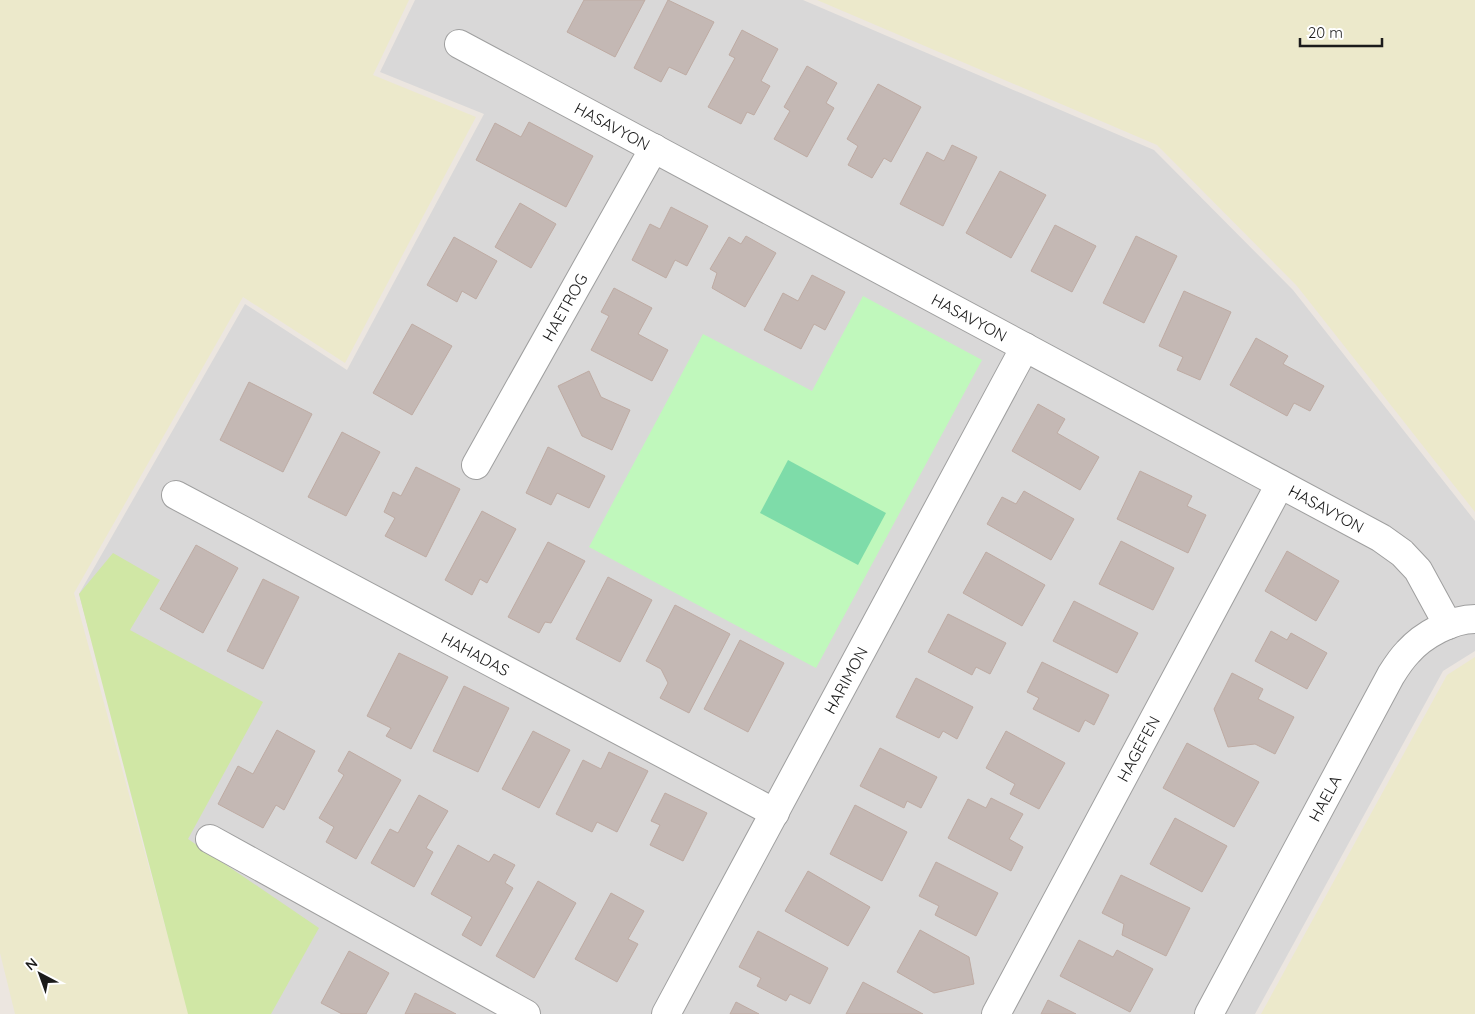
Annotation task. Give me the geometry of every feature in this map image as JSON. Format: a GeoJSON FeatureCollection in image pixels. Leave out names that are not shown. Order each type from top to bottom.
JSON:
{"type":"FeatureCollection","features":[{"type":"Feature","properties":{"kind":"street","name":"HASAVYON"},"geometry":{"type":"LineString","coordinates":[[459,44],[1381,538],[1402,553],[1418,570],[1448,625]]}},
{"type":"Feature","properties":{"kind":"street","name":"HAETROG"},"geometry":{"type":"LineString","coordinates":[[476,465],[654,148]]}},
{"type":"Feature","properties":{"kind":"street","name":"HARIMON"},"geometry":{"type":"LineString","coordinates":[[666,1014],[1025,347]]}},
{"type":"Feature","properties":{"kind":"street","name":"HAGEFEN"},"geometry":{"type":"LineString","coordinates":[[996,1014],[1280,484]]}},
{"type":"Feature","properties":{"kind":"street","name":"HAHADAS"},"geometry":{"type":"LineString","coordinates":[[176,495],[775,812]]}},
{"type":"Feature","properties":{"kind":"street","name":"HAELA"},"geometry":{"type":"LineString","coordinates":[[1209,1014],[1391,675],[1408,651],[1428,635],[1448,625],[1475,619]]}},
{"type":"Feature","properties":{"kind":"street"},"geometry":{"type":"LineString","coordinates":[[210,839],[526,1014]]}},
{"type":"Feature","properties":{"kind":"shaded area"},"geometry":{"type":"Polygon","coordinates":[[[0,0],[409,0],[373,75],[476,117],[345,363],[243,297],[74,593],[189,1014],[15,1014],[0,953],[0,0]]]}},
{"type":"Feature","properties":{"kind":"shaded area"},"geometry":{"type":"Polygon","coordinates":[[[415,0],[803,0],[1154,150],[1293,290],[1475,521],[1475,651],[1443,671],[1255,1014],[194,1014],[79,594],[245,304],[347,370],[484,114],[380,72],[415,0]]]}},
{"type":"Feature","properties":{"kind":"shaded area"},"geometry":{"type":"Polygon","coordinates":[[[817,0],[1475,0],[1475,512],[1297,286],[1157,145],[817,0]]]}},
{"type":"Feature","properties":{"kind":"shaded area"},"geometry":{"type":"Polygon","coordinates":[[[1475,657],[1475,1014],[1261,1014],[1447,675],[1475,657]]]}},
{"type":"Feature","properties":{"kind":"green space"},"geometry":{"type":"Polygon","coordinates":[[[863,296],[982,360],[816,668],[589,547],[703,334],[812,391],[863,296]]]}},
{"type":"Feature","properties":{"kind":"green space"},"geometry":{"type":"Polygon","coordinates":[[[788,460],[886,513],[858,565],[760,513],[788,460]]]}},
{"type":"Feature","properties":{"kind":"green space"},"geometry":{"type":"Polygon","coordinates":[[[113,553],[160,580],[130,630],[263,702],[188,839],[319,928],[271,1014],[188,1014],[79,594],[113,553]]]}},
{"type":"Feature","properties":{"kind":"building"},"geometry":{"type":"Polygon","coordinates":[[[584,0],[645,0],[615,57],[567,32],[584,0]]]}},
{"type":"Feature","properties":{"kind":"building"},"geometry":{"type":"Polygon","coordinates":[[[668,0],[714,22],[686,75],[669,67],[661,82],[634,68],[668,0]]]}},
{"type":"Feature","properties":{"kind":"building"},"geometry":{"type":"Polygon","coordinates":[[[742,30],[778,49],[761,81],[770,86],[754,115],[747,112],[741,124],[708,107],[735,58],[729,55],[742,30]]]}},
{"type":"Feature","properties":{"kind":"building"},"geometry":{"type":"Polygon","coordinates":[[[807,66],[837,83],[826,103],[834,108],[807,157],[774,139],[790,111],[784,107],[807,66]]]}},
{"type":"Feature","properties":{"kind":"building"},"geometry":{"type":"Polygon","coordinates":[[[878,84],[921,107],[891,162],[884,158],[872,178],[848,165],[858,146],[847,139],[878,84]]]}},
{"type":"Feature","properties":{"kind":"building"},"geometry":{"type":"Polygon","coordinates":[[[529,122],[593,156],[566,207],[476,160],[495,123],[521,137],[529,122]]]}},
{"type":"Feature","properties":{"kind":"building"},"geometry":{"type":"Polygon","coordinates":[[[952,145],[977,157],[943,226],[900,204],[927,152],[944,161],[952,145]]]}},
{"type":"Feature","properties":{"kind":"building"},"geometry":{"type":"Polygon","coordinates":[[[1000,171],[1046,195],[1011,258],[966,233],[1000,171]]]}},
{"type":"Feature","properties":{"kind":"building"},"geometry":{"type":"Polygon","coordinates":[[[520,203],[556,224],[531,268],[495,247],[520,203]]]}},
{"type":"Feature","properties":{"kind":"building"},"geometry":{"type":"Polygon","coordinates":[[[671,207],[708,226],[687,266],[675,260],[666,278],[632,260],[650,224],[660,229],[671,207]]]}},
{"type":"Feature","properties":{"kind":"building"},"geometry":{"type":"Polygon","coordinates":[[[1055,225],[1096,246],[1072,292],[1031,271],[1055,225]]]}},
{"type":"Feature","properties":{"kind":"building"},"geometry":{"type":"Polygon","coordinates":[[[746,236],[776,253],[745,307],[712,288],[717,273],[710,269],[729,237],[741,244],[746,236]]]}},
{"type":"Feature","properties":{"kind":"building"},"geometry":{"type":"Polygon","coordinates":[[[1136,236],[1177,256],[1144,323],[1103,303],[1136,236]]]}},
{"type":"Feature","properties":{"kind":"building"},"geometry":{"type":"Polygon","coordinates":[[[454,237],[497,261],[476,299],[462,291],[457,302],[427,285],[454,237]]]}},
{"type":"Feature","properties":{"kind":"building"},"geometry":{"type":"Polygon","coordinates":[[[812,275],[845,292],[825,330],[814,324],[801,349],[764,330],[783,293],[798,301],[812,275]]]}},
{"type":"Feature","properties":{"kind":"building"},"geometry":{"type":"Polygon","coordinates":[[[614,288],[652,308],[638,334],[668,350],[652,381],[591,350],[609,316],[601,312],[614,288]]]}},
{"type":"Feature","properties":{"kind":"building"},"geometry":{"type":"Polygon","coordinates":[[[1184,291],[1231,312],[1200,380],[1177,370],[1183,357],[1159,346],[1184,291]]]}},
{"type":"Feature","properties":{"kind":"building"},"geometry":{"type":"Polygon","coordinates":[[[412,324],[452,346],[412,415],[373,393],[412,324]]]}},
{"type":"Feature","properties":{"kind":"building"},"geometry":{"type":"Polygon","coordinates":[[[1256,338],[1288,356],[1283,364],[1324,386],[1310,411],[1294,403],[1287,416],[1230,385],[1256,338]]]}},
{"type":"Feature","properties":{"kind":"building"},"geometry":{"type":"Polygon","coordinates":[[[589,371],[601,397],[630,410],[612,450],[582,436],[558,386],[589,371]]]}},
{"type":"Feature","properties":{"kind":"building"},"geometry":{"type":"Polygon","coordinates":[[[249,382],[312,414],[283,472],[220,440],[249,382]]]}},
{"type":"Feature","properties":{"kind":"building"},"geometry":{"type":"Polygon","coordinates":[[[1038,404],[1065,419],[1057,433],[1099,457],[1080,490],[1012,451],[1038,404]]]}},
{"type":"Feature","properties":{"kind":"building"},"geometry":{"type":"Polygon","coordinates":[[[342,432],[380,452],[346,516],[308,497],[342,432]]]}},
{"type":"Feature","properties":{"kind":"building"},"geometry":{"type":"Polygon","coordinates":[[[548,447],[605,476],[589,508],[557,493],[551,505],[526,493],[548,447]]]}},
{"type":"Feature","properties":{"kind":"building"},"geometry":{"type":"Polygon","coordinates":[[[416,467],[460,489],[426,557],[385,536],[395,518],[384,512],[393,492],[401,496],[416,467]]]}},
{"type":"Feature","properties":{"kind":"building"},"geometry":{"type":"Polygon","coordinates":[[[1140,471],[1192,496],[1187,506],[1206,515],[1188,553],[1117,519],[1140,471]]]}},
{"type":"Feature","properties":{"kind":"building"},"geometry":{"type":"Polygon","coordinates":[[[1024,491],[1074,519],[1051,560],[987,524],[1002,497],[1016,504],[1024,491]]]}},
{"type":"Feature","properties":{"kind":"building"},"geometry":{"type":"Polygon","coordinates":[[[482,511],[516,529],[487,583],[480,579],[472,595],[445,580],[482,511]]]}},
{"type":"Feature","properties":{"kind":"building"},"geometry":{"type":"Polygon","coordinates":[[[1121,541],[1174,568],[1153,610],[1099,584],[1121,541]]]}},
{"type":"Feature","properties":{"kind":"building"},"geometry":{"type":"Polygon","coordinates":[[[548,542],[585,561],[551,623],[545,622],[539,633],[508,617],[548,542]]]}},
{"type":"Feature","properties":{"kind":"building"},"geometry":{"type":"Polygon","coordinates":[[[196,545],[238,568],[203,633],[160,609],[196,545]]]}},
{"type":"Feature","properties":{"kind":"building"},"geometry":{"type":"Polygon","coordinates":[[[1287,551],[1339,581],[1316,621],[1265,591],[1287,551]]]}},
{"type":"Feature","properties":{"kind":"building"},"geometry":{"type":"Polygon","coordinates":[[[986,552],[1045,585],[1022,626],[963,593],[986,552]]]}},
{"type":"Feature","properties":{"kind":"building"},"geometry":{"type":"Polygon","coordinates":[[[608,577],[652,600],[620,662],[576,639],[608,577]]]}},
{"type":"Feature","properties":{"kind":"building"},"geometry":{"type":"Polygon","coordinates":[[[263,579],[299,597],[263,669],[227,651],[263,579]]]}},
{"type":"Feature","properties":{"kind":"building"},"geometry":{"type":"Polygon","coordinates":[[[1074,601],[1138,633],[1117,673],[1053,641],[1074,601]]]}},
{"type":"Feature","properties":{"kind":"building"},"geometry":{"type":"Polygon","coordinates":[[[675,605],[730,634],[689,713],[660,698],[668,683],[661,669],[646,661],[675,605]]]}},
{"type":"Feature","properties":{"kind":"building"},"geometry":{"type":"Polygon","coordinates":[[[948,614],[1006,643],[990,674],[976,667],[972,675],[928,652],[948,614]]]}},
{"type":"Feature","properties":{"kind":"building"},"geometry":{"type":"Polygon","coordinates":[[[1271,631],[1287,640],[1291,633],[1327,653],[1307,689],[1255,661],[1271,631]]]}},
{"type":"Feature","properties":{"kind":"building"},"geometry":{"type":"Polygon","coordinates":[[[740,640],[784,663],[748,732],[704,709],[740,640]]]}},
{"type":"Feature","properties":{"kind":"building"},"geometry":{"type":"Polygon","coordinates":[[[399,653],[448,677],[411,749],[386,736],[391,728],[367,716],[399,653]]]}},
{"type":"Feature","properties":{"kind":"building"},"geometry":{"type":"Polygon","coordinates":[[[1042,662],[1109,695],[1094,725],[1085,720],[1079,732],[1033,709],[1039,698],[1027,692],[1042,662]]]}},
{"type":"Feature","properties":{"kind":"building"},"geometry":{"type":"Polygon","coordinates":[[[1232,673],[1263,689],[1258,699],[1294,717],[1275,754],[1255,744],[1228,747],[1214,709],[1232,673]]]}},
{"type":"Feature","properties":{"kind":"building"},"geometry":{"type":"Polygon","coordinates":[[[916,678],[973,707],[957,739],[943,731],[939,738],[896,717],[916,678]]]}},
{"type":"Feature","properties":{"kind":"building"},"geometry":{"type":"Polygon","coordinates":[[[464,686],[509,708],[478,772],[433,751],[464,686]]]}},
{"type":"Feature","properties":{"kind":"building"},"geometry":{"type":"Polygon","coordinates":[[[277,730],[315,751],[284,810],[276,805],[263,828],[218,804],[238,766],[253,774],[277,730]]]}},
{"type":"Feature","properties":{"kind":"building"},"geometry":{"type":"Polygon","coordinates":[[[533,731],[570,750],[539,808],[502,789],[533,731]]]}},
{"type":"Feature","properties":{"kind":"building"},"geometry":{"type":"Polygon","coordinates":[[[1006,731],[1065,763],[1039,809],[1010,794],[1015,784],[986,768],[1006,731]]]}},
{"type":"Feature","properties":{"kind":"building"},"geometry":{"type":"Polygon","coordinates":[[[1187,743],[1259,782],[1234,827],[1163,788],[1187,743]]]}},
{"type":"Feature","properties":{"kind":"building"},"geometry":{"type":"Polygon","coordinates":[[[880,748],[937,777],[921,808],[907,801],[904,808],[860,786],[880,748]]]}},
{"type":"Feature","properties":{"kind":"building"},"geometry":{"type":"Polygon","coordinates":[[[349,751],[401,780],[356,859],[326,842],[334,827],[319,818],[344,775],[338,771],[349,751]]]}},
{"type":"Feature","properties":{"kind":"building"},"geometry":{"type":"Polygon","coordinates":[[[609,752],[648,771],[617,832],[597,822],[592,832],[556,814],[583,760],[601,769],[609,752]]]}},
{"type":"Feature","properties":{"kind":"building"},"geometry":{"type":"Polygon","coordinates":[[[665,793],[707,813],[683,861],[650,845],[660,825],[651,821],[665,793]]]}},
{"type":"Feature","properties":{"kind":"building"},"geometry":{"type":"Polygon","coordinates":[[[419,795],[448,811],[426,848],[433,852],[414,887],[371,863],[390,829],[398,833],[419,795]]]}},
{"type":"Feature","properties":{"kind":"building"},"geometry":{"type":"Polygon","coordinates":[[[991,798],[1023,814],[1009,839],[1023,847],[1011,871],[948,838],[968,799],[986,808],[991,798]]]}},
{"type":"Feature","properties":{"kind":"building"},"geometry":{"type":"Polygon","coordinates":[[[855,805],[907,832],[882,881],[830,854],[855,805]]]}},
{"type":"Feature","properties":{"kind":"building"},"geometry":{"type":"Polygon","coordinates":[[[1175,818],[1227,846],[1202,892],[1150,864],[1175,818]]]}},
{"type":"Feature","properties":{"kind":"building"},"geometry":{"type":"Polygon","coordinates":[[[458,845],[489,862],[494,854],[515,865],[505,883],[513,888],[481,946],[462,935],[472,917],[431,894],[458,845]]]}},
{"type":"Feature","properties":{"kind":"building"},"geometry":{"type":"Polygon","coordinates":[[[936,862],[998,893],[976,936],[935,915],[939,906],[919,896],[936,862]]]}},
{"type":"Feature","properties":{"kind":"building"},"geometry":{"type":"Polygon","coordinates":[[[808,871],[870,907],[848,946],[785,911],[808,871]]]}},
{"type":"Feature","properties":{"kind":"building"},"geometry":{"type":"Polygon","coordinates":[[[1121,875],[1190,908],[1166,956],[1122,935],[1124,924],[1102,913],[1121,875]]]}},
{"type":"Feature","properties":{"kind":"building"},"geometry":{"type":"Polygon","coordinates":[[[538,881],[576,903],[534,978],[496,956],[538,881]]]}},
{"type":"Feature","properties":{"kind":"building"},"geometry":{"type":"Polygon","coordinates":[[[611,893],[644,911],[628,939],[638,944],[617,982],[575,959],[611,893]]]}},
{"type":"Feature","properties":{"kind":"building"},"geometry":{"type":"Polygon","coordinates":[[[920,930],[969,957],[974,984],[934,993],[897,972],[920,930]]]}},
{"type":"Feature","properties":{"kind":"building"},"geometry":{"type":"Polygon","coordinates":[[[758,931],[828,968],[810,1004],[790,994],[786,1001],[757,986],[761,978],[739,967],[758,931]]]}},
{"type":"Feature","properties":{"kind":"building"},"geometry":{"type":"Polygon","coordinates":[[[1079,940],[1113,957],[1117,950],[1153,969],[1130,1012],[1060,976],[1079,940]]]}},
{"type":"Feature","properties":{"kind":"building"},"geometry":{"type":"Polygon","coordinates":[[[349,951],[389,973],[366,1014],[342,1014],[321,1003],[349,951]]]}},
{"type":"Feature","properties":{"kind":"building"},"geometry":{"type":"Polygon","coordinates":[[[863,982],[923,1014],[846,1014],[863,982]]]}},
{"type":"Feature","properties":{"kind":"building"},"geometry":{"type":"Polygon","coordinates":[[[415,993],[456,1014],[405,1014],[415,993]]]}},
{"type":"Feature","properties":{"kind":"building"},"geometry":{"type":"Polygon","coordinates":[[[1048,1000],[1076,1014],[1041,1014],[1048,1000]]]}},
{"type":"Feature","properties":{"kind":"building"},"geometry":{"type":"Polygon","coordinates":[[[736,1002],[759,1014],[730,1014],[736,1002]]]}}]}
